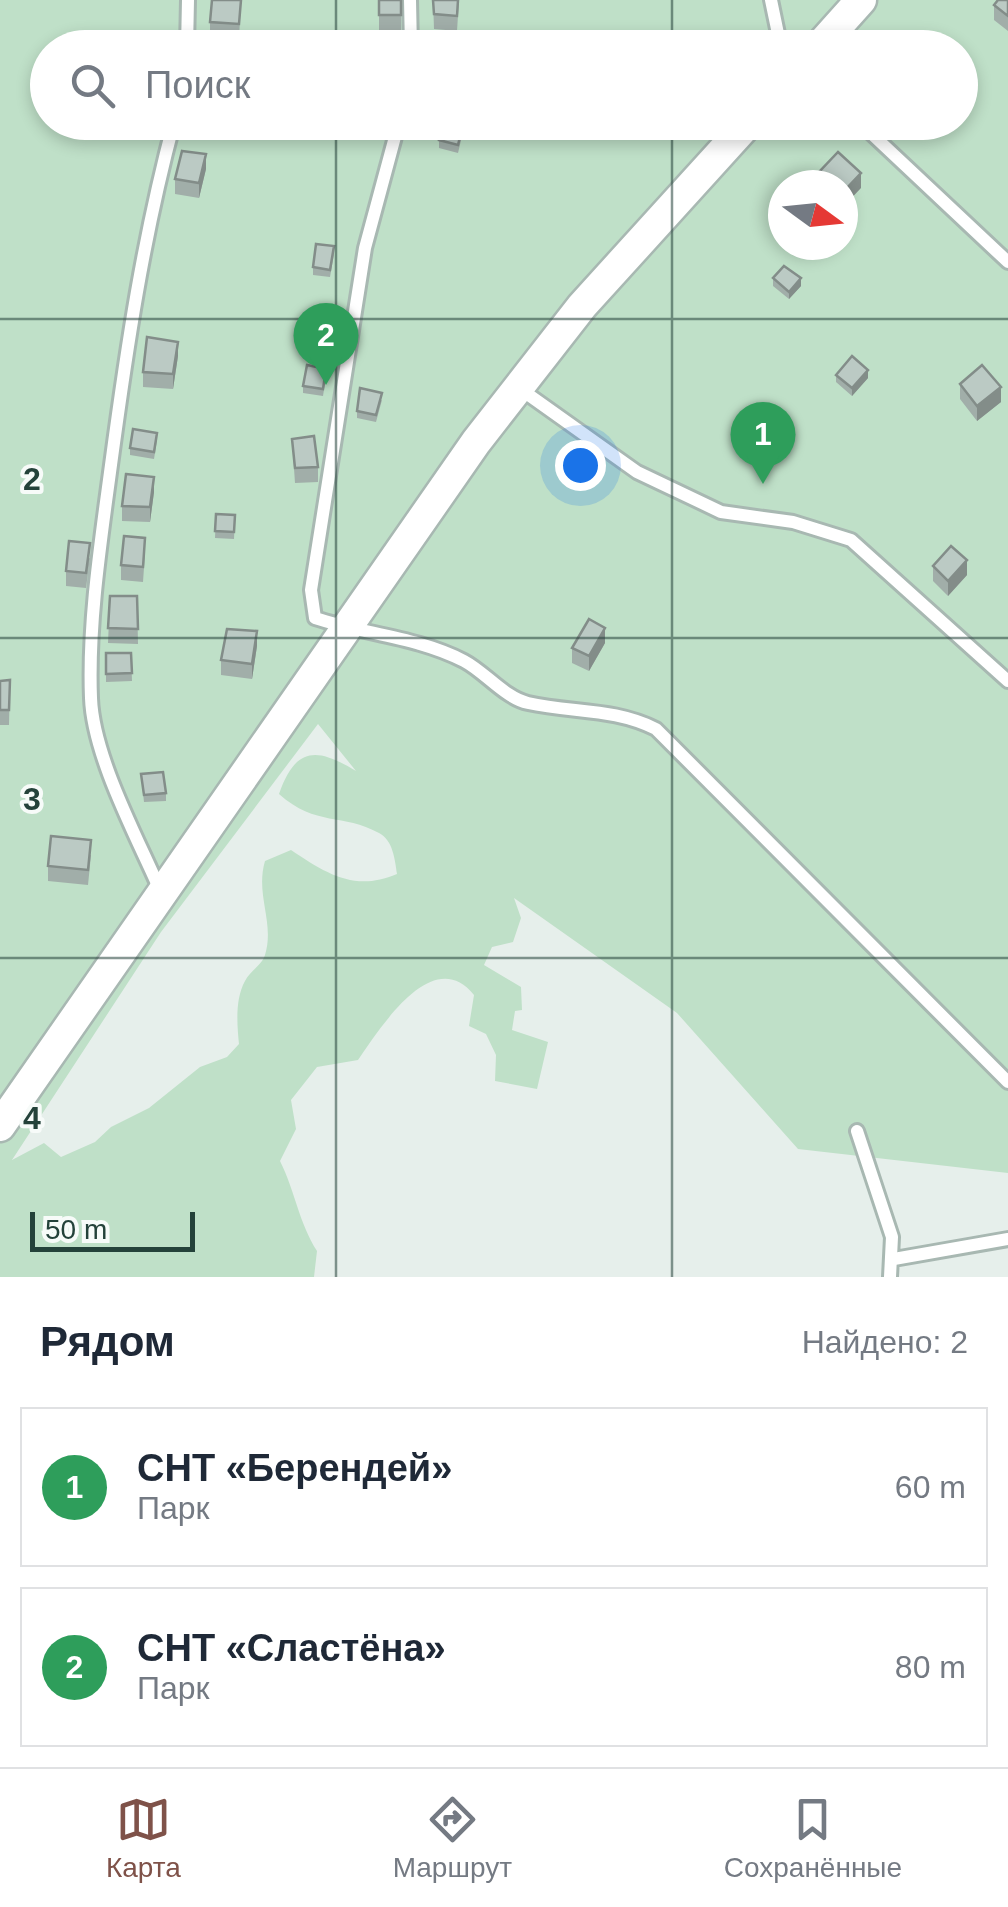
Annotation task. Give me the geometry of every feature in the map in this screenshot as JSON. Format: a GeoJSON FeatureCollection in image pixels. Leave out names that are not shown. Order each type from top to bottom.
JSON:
{"type":"FeatureCollection","features":[{"type":"Feature","properties":{"kind":"street"},"geometry":{"type":"LineString","coordinates":[[834,30],[861,0]]}},
{"type":"Feature","properties":{"kind":"street"},"geometry":{"type":"LineString","coordinates":[[0,1126],[518,388],[582,306],[733,140]]}},
{"type":"Feature","properties":{"kind":"lane"},"geometry":{"type":"LineString","coordinates":[[188,0],[188,30]]}},
{"type":"Feature","properties":{"kind":"lane"},"geometry":{"type":"LineString","coordinates":[[410,0],[410,30]]}},
{"type":"Feature","properties":{"kind":"lane"},"geometry":{"type":"LineString","coordinates":[[771,0],[777,30]]}},
{"type":"Feature","properties":{"kind":"lane"},"geometry":{"type":"LineString","coordinates":[[162,893],[130,822],[90,701],[100,543],[125,360],[144,231],[169,140]]}},
{"type":"Feature","properties":{"kind":"lane"},"geometry":{"type":"LineString","coordinates":[[394,140],[365,248],[312,590],[314,618],[346,629],[401,639],[463,661],[524,703],[601,710],[632,717],[656,729],[1008,1082]]}},
{"type":"Feature","properties":{"kind":"lane"},"geometry":{"type":"LineString","coordinates":[[878,140],[1008,262]]}},
{"type":"Feature","properties":{"kind":"lane"},"geometry":{"type":"LineString","coordinates":[[518,388],[638,472],[722,512],[793,522],[851,540],[1008,681]]}},
{"type":"Feature","properties":{"kind":"lane"},"geometry":{"type":"LineString","coordinates":[[857,1132],[892,1236],[894,1259],[890,1277]]}},
{"type":"Feature","properties":{"kind":"lane"},"geometry":{"type":"LineString","coordinates":[[894,1259],[1008,1239]]}},
{"type":"Feature","properties":{"kind":"green space"},"geometry":{"type":"Polygon","coordinates":[[[0,0],[1008,0],[1008,1173],[798,1149],[677,1013],[514,898],[521,918],[513,942],[492,947],[484,965],[521,987],[522,1010],[515,1011],[512,1030],[548,1042],[537,1089],[495,1081],[496,1055],[486,1034],[469,1026],[474,995],[458,982],[442,979],[425,984],[394,1011],[358,1060],[317,1067],[291,1100],[296,1129],[280,1161],[317,1251],[314,1277],[0,1277],[0,0]],[[318,724],[161,932],[12,1160],[44,1143],[61,1157],[95,1142],[111,1127],[149,1108],[200,1067],[227,1057],[239,1044],[237,1020],[242,988],[263,959],[267,943],[262,885],[265,861],[291,850],[329,873],[354,881],[397,874],[384,836],[353,823],[317,816],[279,794],[293,766],[310,756],[330,758],[356,771],[318,724]]]}},
{"type":"Feature","properties":{"kind":"building"},"geometry":{"type":"Polygon","coordinates":[[[212,0],[241,0],[239,24],[210,22],[212,0]]]}},
{"type":"Feature","properties":{"kind":"building"},"geometry":{"type":"Polygon","coordinates":[[[379,0],[401,0],[401,15],[379,15],[379,0]]]}},
{"type":"Feature","properties":{"kind":"building"},"geometry":{"type":"Polygon","coordinates":[[[433,0],[458,0],[457,16],[434,14],[433,0]]]}},
{"type":"Feature","properties":{"kind":"building"},"geometry":{"type":"Polygon","coordinates":[[[998,0],[1008,0],[1008,16],[994,5],[998,0]]]}},
{"type":"Feature","properties":{"kind":"building"},"geometry":{"type":"Polygon","coordinates":[[[182,151],[206,154],[199,183],[175,179],[182,151]]]}},
{"type":"Feature","properties":{"kind":"building"},"geometry":{"type":"Polygon","coordinates":[[[838,152],[858,170],[821,170],[838,152]]]}},
{"type":"Feature","properties":{"kind":"building"},"geometry":{"type":"Polygon","coordinates":[[[316,244],[334,246],[330,270],[313,267],[316,244]]]}},
{"type":"Feature","properties":{"kind":"building"},"geometry":{"type":"Polygon","coordinates":[[[784,266],[801,278],[789,292],[773,278],[784,266]]]}},
{"type":"Feature","properties":{"kind":"building"},"geometry":{"type":"Polygon","coordinates":[[[147,337],[178,342],[173,374],[143,372],[147,337]]]}},
{"type":"Feature","properties":{"kind":"building"},"geometry":{"type":"Polygon","coordinates":[[[852,356],[868,370],[852,388],[836,375],[852,356]]]}},
{"type":"Feature","properties":{"kind":"building"},"geometry":{"type":"Polygon","coordinates":[[[307,365],[326,369],[323,389],[303,386],[307,365]]]}},
{"type":"Feature","properties":{"kind":"building"},"geometry":{"type":"Polygon","coordinates":[[[982,365],[1001,387],[977,406],[960,384],[982,365]]]}},
{"type":"Feature","properties":{"kind":"building"},"geometry":{"type":"Polygon","coordinates":[[[360,388],[382,393],[376,415],[357,411],[360,388]]]}},
{"type":"Feature","properties":{"kind":"building"},"geometry":{"type":"Polygon","coordinates":[[[133,429],[157,433],[154,452],[130,448],[133,429]]]}},
{"type":"Feature","properties":{"kind":"building"},"geometry":{"type":"Polygon","coordinates":[[[314,436],[318,467],[295,468],[292,439],[314,436]]]}},
{"type":"Feature","properties":{"kind":"building"},"geometry":{"type":"Polygon","coordinates":[[[126,474],[154,477],[150,507],[122,506],[126,474]]]}},
{"type":"Feature","properties":{"kind":"building"},"geometry":{"type":"Polygon","coordinates":[[[216,514],[235,515],[234,532],[215,531],[216,514]]]}},
{"type":"Feature","properties":{"kind":"building"},"geometry":{"type":"Polygon","coordinates":[[[124,536],[145,538],[143,567],[121,565],[124,536]]]}},
{"type":"Feature","properties":{"kind":"building"},"geometry":{"type":"Polygon","coordinates":[[[69,541],[90,543],[86,573],[66,571],[69,541]]]}},
{"type":"Feature","properties":{"kind":"building"},"geometry":{"type":"Polygon","coordinates":[[[951,546],[967,560],[948,581],[933,566],[951,546]]]}},
{"type":"Feature","properties":{"kind":"building"},"geometry":{"type":"Polygon","coordinates":[[[110,596],[137,596],[138,629],[108,628],[110,596]]]}},
{"type":"Feature","properties":{"kind":"building"},"geometry":{"type":"Polygon","coordinates":[[[589,619],[605,628],[589,656],[572,648],[589,619]]]}},
{"type":"Feature","properties":{"kind":"building"},"geometry":{"type":"Polygon","coordinates":[[[227,629],[257,631],[252,664],[221,660],[227,629]]]}},
{"type":"Feature","properties":{"kind":"building"},"geometry":{"type":"Polygon","coordinates":[[[106,653],[131,653],[132,673],[106,674],[106,653]]]}},
{"type":"Feature","properties":{"kind":"building"},"geometry":{"type":"Polygon","coordinates":[[[10,680],[9,710],[0,710],[0,681],[10,680]]]}},
{"type":"Feature","properties":{"kind":"building"},"geometry":{"type":"Polygon","coordinates":[[[163,772],[166,793],[144,795],[141,774],[163,772]]]}},
{"type":"Feature","properties":{"kind":"building"},"geometry":{"type":"Polygon","coordinates":[[[51,836],[91,840],[88,870],[48,866],[51,836]]]}},
{"type":"Feature","properties":{"kind":"place","name":"СНТ «Сластёна»"},"geometry":{"type":"Point","coordinates":[326,385]}},
{"type":"Feature","properties":{"kind":"place","name":"СНТ «Берендей»"},"geometry":{"type":"Point","coordinates":[763,484]}}]}
